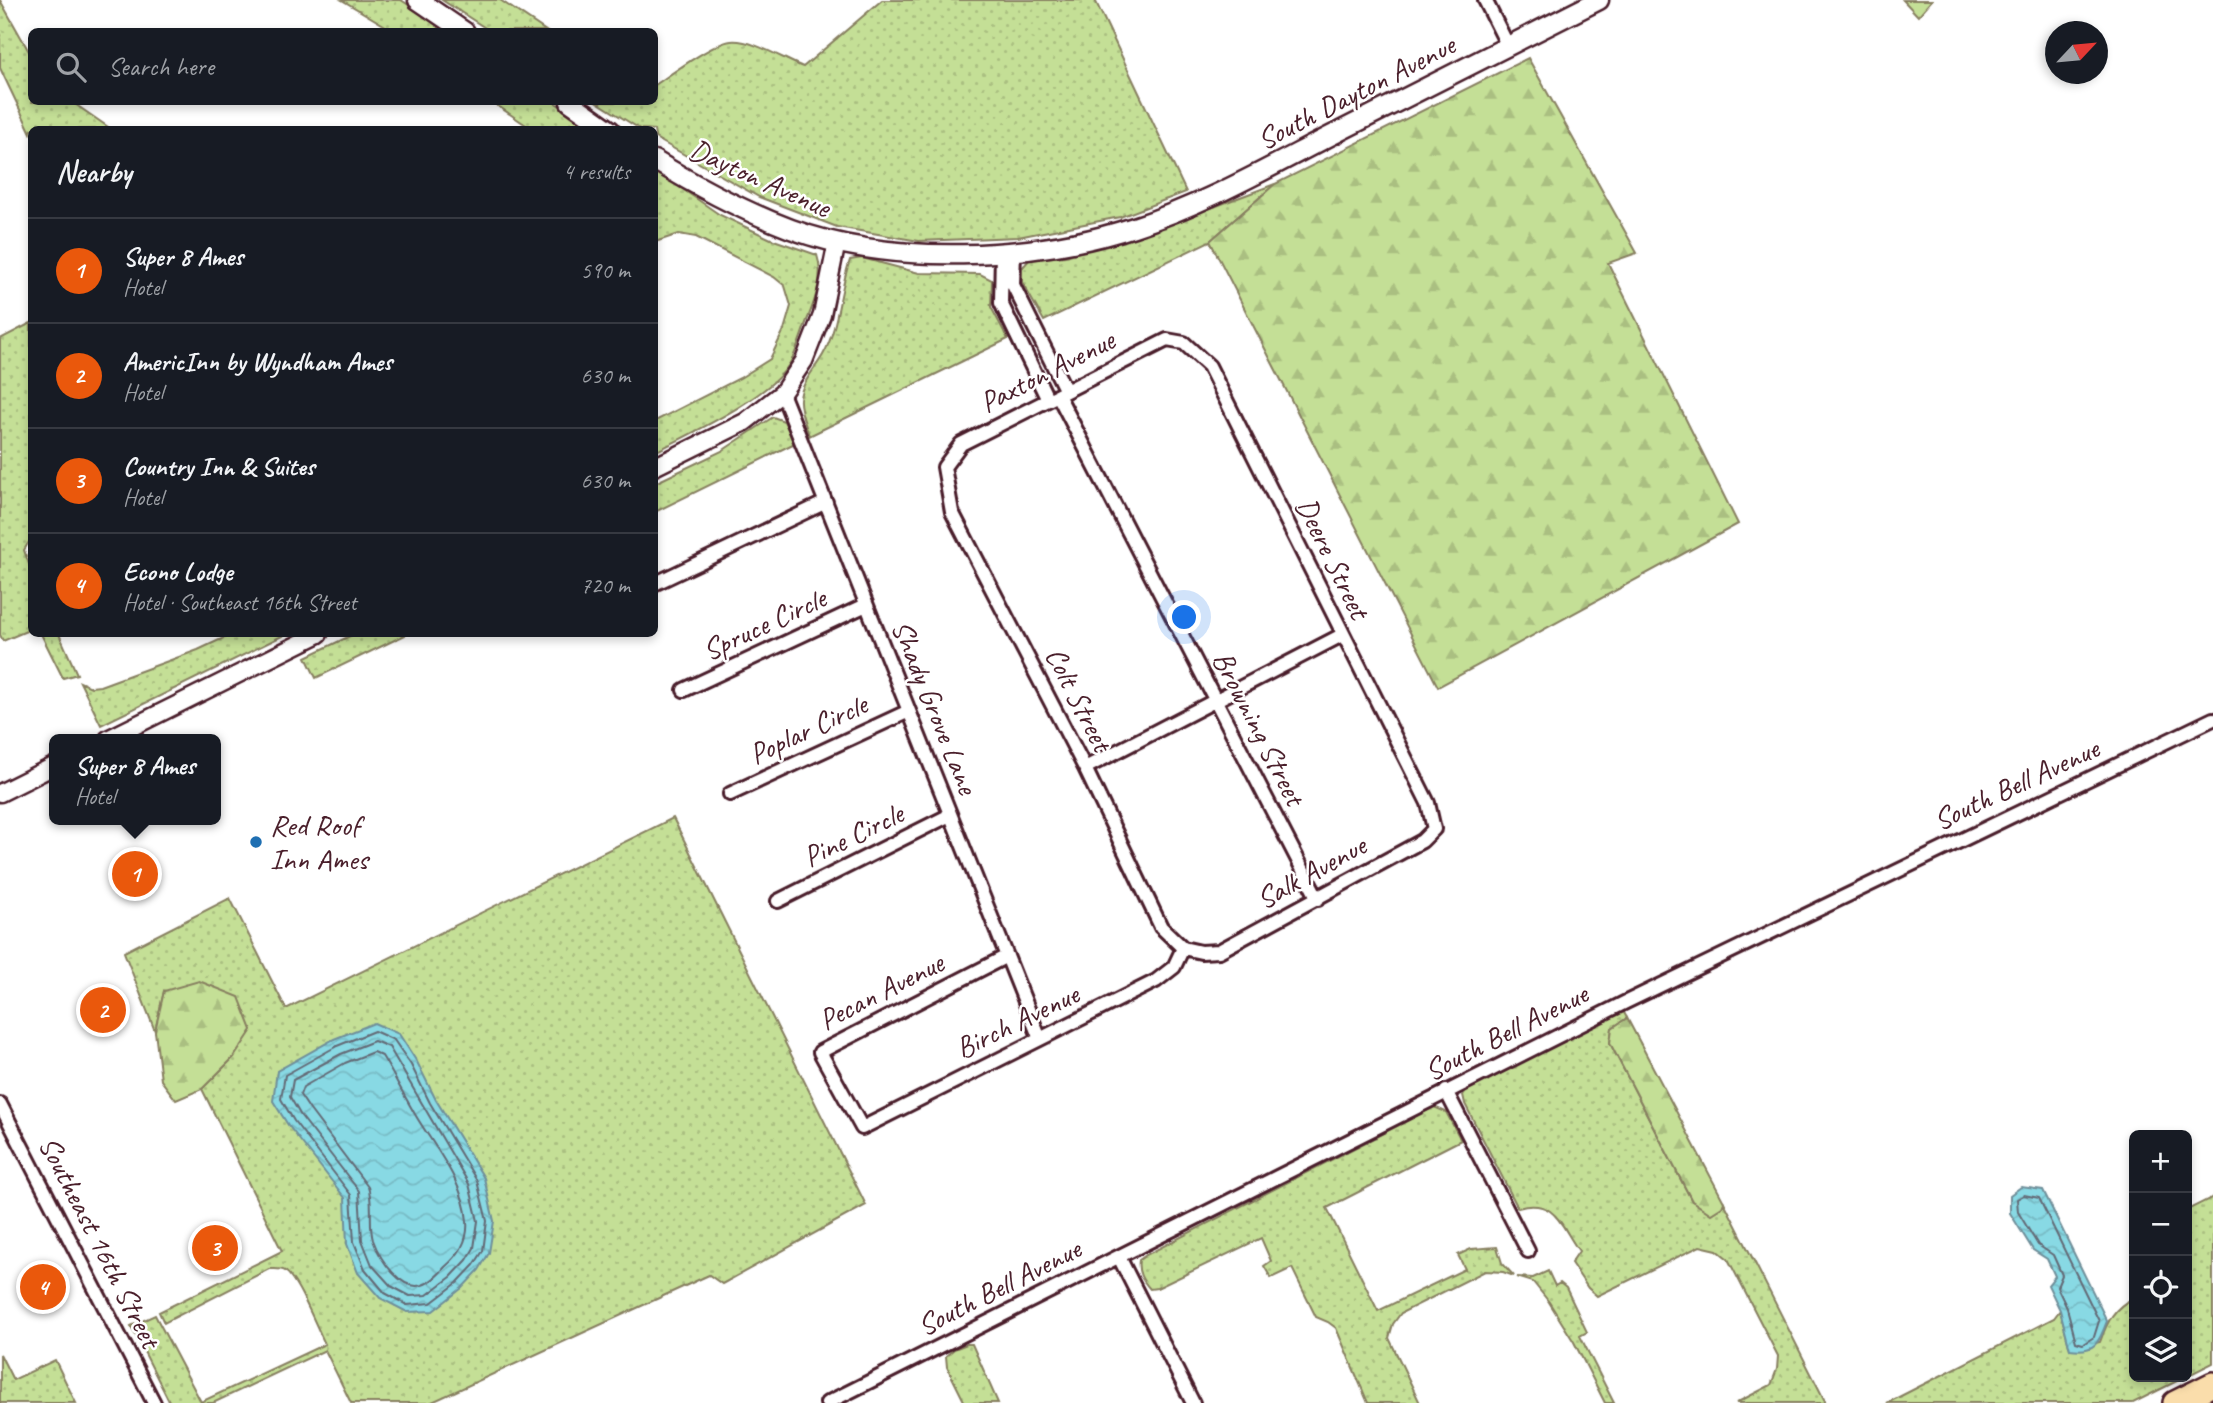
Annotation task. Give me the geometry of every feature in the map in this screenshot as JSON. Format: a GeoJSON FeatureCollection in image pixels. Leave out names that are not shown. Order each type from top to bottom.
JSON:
{"type":"FeatureCollection","features":[{"type":"Feature","properties":{"kind":"highway"},"geometry":{"type":"LineString","coordinates":[[2175,1403],[2213,1384]]}},
{"type":"Feature","properties":{"kind":"main road"},"geometry":{"type":"LineString","coordinates":[[418,0],[459,28]]}},
{"type":"Feature","properties":{"kind":"main road","name":"South Dayton Avenue"},"geometry":{"type":"LineString","coordinates":[[1135,227],[1180,210],[1272,166],[1599,0]]}},
{"type":"Feature","properties":{"kind":"main road"},"geometry":{"type":"LineString","coordinates":[[574,105],[604,126]]}},
{"type":"Feature","properties":{"kind":"main road","name":"Dayton Avenue"},"geometry":{"type":"LineString","coordinates":[[658,162],[721,198],[792,229],[837,242],[884,250],[939,254],[1008,252],[1097,238],[1135,227]]}},
{"type":"Feature","properties":{"kind":"street"},"geometry":{"type":"LineString","coordinates":[[1485,0],[1508,46]]}},
{"type":"Feature","properties":{"kind":"street"},"geometry":{"type":"LineString","coordinates":[[658,465],[745,422],[782,393],[804,361],[822,315],[837,242]]}},
{"type":"Feature","properties":{"kind":"street","name":"Browning Street"},"geometry":{"type":"LineString","coordinates":[[1008,252],[1013,285],[1057,395]]}},
{"type":"Feature","properties":{"kind":"street","name":"Browning Street"},"geometry":{"type":"LineString","coordinates":[[1008,252],[1001,303],[1057,395],[1318,899]]}},
{"type":"Feature","properties":{"kind":"street","name":"Paxton Avenue"},"geometry":{"type":"LineString","coordinates":[[944,467],[961,444],[1167,340],[1184,343]]}},
{"type":"Feature","properties":{"kind":"street","name":"Deere Street"},"geometry":{"type":"LineString","coordinates":[[1184,343],[1209,366],[1428,803]]}},
{"type":"Feature","properties":{"kind":"street","name":"Shady Grove Lane"},"geometry":{"type":"LineString","coordinates":[[782,393],[1040,1039]]}},
{"type":"Feature","properties":{"kind":"street","name":"Colt Street"},"geometry":{"type":"LineString","coordinates":[[944,467],[952,512],[1085,768],[1161,927],[1183,948]]}},
{"type":"Feature","properties":{"kind":"street"},"geometry":{"type":"LineString","coordinates":[[658,582],[826,502]]}},
{"type":"Feature","properties":{"kind":"street","name":"Spruce Circle"},"geometry":{"type":"LineString","coordinates":[[684,690],[866,605]]}},
{"type":"Feature","properties":{"kind":"street"},"geometry":{"type":"LineString","coordinates":[[1085,768],[1342,635]]}},
{"type":"Feature","properties":{"kind":"street"},"geometry":{"type":"LineString","coordinates":[[118,734],[313,637]]}},
{"type":"Feature","properties":{"kind":"street","name":"Poplar Circle"},"geometry":{"type":"LineString","coordinates":[[730,794],[909,711]]}},
{"type":"Feature","properties":{"kind":"street","name":"South Bell Avenue"},"geometry":{"type":"LineString","coordinates":[[827,1403],[1446,1091],[1865,885],[2213,719]]}},
{"type":"Feature","properties":{"kind":"street"},"geometry":{"type":"LineString","coordinates":[[0,793],[49,768]]}},
{"type":"Feature","properties":{"kind":"street","name":"Salk Avenue"},"geometry":{"type":"LineString","coordinates":[[1183,948],[1219,951],[1422,841],[1434,829],[1428,803]]}},
{"type":"Feature","properties":{"kind":"street","name":"Pine Circle"},"geometry":{"type":"LineString","coordinates":[[778,901],[950,815]]}},
{"type":"Feature","properties":{"kind":"street","name":"Birch Avenue"},"geometry":{"type":"LineString","coordinates":[[862,1128],[1156,981],[1174,967],[1183,948]]}},
{"type":"Feature","properties":{"kind":"street","name":"Pecan Avenue"},"geometry":{"type":"LineString","coordinates":[[862,1128],[820,1052],[1007,956]]}},
{"type":"Feature","properties":{"kind":"street"},"geometry":{"type":"LineString","coordinates":[[1446,1091],[1528,1251]]}},
{"type":"Feature","properties":{"kind":"street","name":"Southeast 16th Street"},"geometry":{"type":"LineString","coordinates":[[0,1104],[154,1403]]}},
{"type":"Feature","properties":{"kind":"street"},"geometry":{"type":"LineString","coordinates":[[1119,1257],[1193,1403]]}},
{"type":"Feature","properties":{"kind":"green space"},"geometry":{"type":"Polygon","coordinates":[[[0,0],[28,50],[28,105],[76,105],[107,126],[28,127],[0,68],[0,0]]]}},
{"type":"Feature","properties":{"kind":"green space"},"geometry":{"type":"Polygon","coordinates":[[[342,0],[401,0],[444,28],[389,28],[342,0]]]}},
{"type":"Feature","properties":{"kind":"green space"},"geometry":{"type":"Polygon","coordinates":[[[442,0],[500,0],[542,28],[485,28],[442,0]]]}},
{"type":"Feature","properties":{"kind":"green space"},"geometry":{"type":"Polygon","coordinates":[[[882,0],[1095,0],[1186,192],[1120,217],[1018,237],[919,241],[837,227],[759,197],[658,140],[658,126],[635,126],[602,105],[658,105],[658,83],[703,53],[731,41],[758,46],[803,67],[882,0]]]}},
{"type":"Feature","properties":{"kind":"green space"},"geometry":{"type":"Polygon","coordinates":[[[1903,0],[1932,0],[1918,16],[1903,0]]]}},
{"type":"Feature","properties":{"kind":"green space"},"geometry":{"type":"Polygon","coordinates":[[[1528,58],[1637,253],[1608,263],[1738,524],[1438,687],[1210,241],[1275,184],[1528,58]]]}},
{"type":"Feature","properties":{"kind":"green space"},"geometry":{"type":"Polygon","coordinates":[[[496,105],[559,105],[590,126],[528,126],[496,105]]]}},
{"type":"Feature","properties":{"kind":"green space"},"geometry":{"type":"Polygon","coordinates":[[[658,172],[720,215],[771,239],[817,255],[820,270],[816,295],[798,346],[780,376],[728,414],[658,450],[658,419],[740,378],[770,359],[784,330],[791,306],[785,286],[774,277],[696,237],[679,234],[658,241],[658,172]]]}},
{"type":"Feature","properties":{"kind":"green space"},"geometry":{"type":"Polygon","coordinates":[[[1275,184],[1210,241],[1044,321],[1022,282],[1022,268],[1030,259],[1065,256],[1128,239],[1275,184]]]}},
{"type":"Feature","properties":{"kind":"green space"},"geometry":{"type":"Polygon","coordinates":[[[862,258],[919,273],[980,274],[992,280],[991,307],[1008,339],[809,436],[801,408],[801,393],[828,344],[850,260],[862,258]]]}},
{"type":"Feature","properties":{"kind":"green space"},"geometry":{"type":"Polygon","coordinates":[[[28,325],[28,544],[24,550],[28,561],[28,630],[3,641],[0,635],[0,339],[28,325]]]}},
{"type":"Feature","properties":{"kind":"green space"},"geometry":{"type":"Polygon","coordinates":[[[773,417],[784,421],[795,443],[658,511],[658,482],[722,451],[773,417]]]}},
{"type":"Feature","properties":{"kind":"green space"},"geometry":{"type":"Polygon","coordinates":[[[42,637],[60,637],[77,674],[63,678],[42,637]]]}},
{"type":"Feature","properties":{"kind":"green space"},"geometry":{"type":"Polygon","coordinates":[[[226,637],[280,637],[101,725],[80,682],[91,687],[100,686],[226,637]]]}},
{"type":"Feature","properties":{"kind":"green space"},"geometry":{"type":"Polygon","coordinates":[[[348,637],[401,637],[316,678],[306,657],[348,637]]]}},
{"type":"Feature","properties":{"kind":"green space"},"geometry":{"type":"Polygon","coordinates":[[[673,818],[866,1205],[722,1284],[709,1275],[430,1403],[351,1403],[325,1350],[213,1403],[170,1403],[131,1326],[155,1315],[201,1402],[325,1344],[296,1284],[280,1269],[269,1269],[164,1323],[159,1312],[282,1251],[202,1089],[234,1057],[164,991],[155,1031],[124,952],[230,898],[286,1009],[673,818]]]}},
{"type":"Feature","properties":{"kind":"green space"},"geometry":{"type":"Polygon","coordinates":[[[199,981],[239,997],[252,1030],[234,1057],[202,1089],[176,1100],[161,1080],[155,1031],[164,991],[199,981]]]}},
{"type":"Feature","properties":{"kind":"green space"},"geometry":{"type":"Polygon","coordinates":[[[1622,1009],[1627,1018],[1612,1028],[1610,1043],[1692,1201],[1722,1207],[1724,1202],[1826,1403],[1736,1403],[1771,1385],[1778,1356],[1728,1259],[1717,1250],[1700,1246],[1597,1296],[1588,1288],[1571,1263],[1579,1251],[1556,1216],[1541,1207],[1518,1208],[1465,1104],[1463,1095],[1468,1088],[1622,1009]]]}},
{"type":"Feature","properties":{"kind":"green space"},"geometry":{"type":"Polygon","coordinates":[[[1627,1018],[1724,1202],[1722,1207],[1711,1214],[1692,1201],[1610,1043],[1612,1028],[1627,1018]]]}},
{"type":"Feature","properties":{"kind":"green space"},"geometry":{"type":"Polygon","coordinates":[[[1434,1107],[1446,1112],[1461,1140],[1327,1208],[1378,1311],[1465,1269],[1458,1255],[1471,1249],[1497,1247],[1502,1263],[1514,1276],[1485,1271],[1401,1313],[1393,1324],[1389,1338],[1420,1403],[1368,1403],[1336,1328],[1316,1317],[1292,1268],[1271,1278],[1264,1266],[1271,1261],[1261,1238],[1157,1288],[1150,1289],[1142,1279],[1139,1260],[1146,1255],[1434,1107]]]}},
{"type":"Feature","properties":{"kind":"green space"},"geometry":{"type":"Polygon","coordinates":[[[2213,1197],[2213,1363],[2192,1374],[2192,1256],[2192,1208],[2213,1197]]]}},
{"type":"Feature","properties":{"kind":"green space"},"geometry":{"type":"Polygon","coordinates":[[[1548,1271],[1555,1286],[1560,1283],[1566,1288],[1587,1332],[1580,1336],[1614,1403],[1605,1403],[1574,1342],[1549,1302],[1533,1282],[1517,1277],[1533,1278],[1548,1271]]]}},
{"type":"Feature","properties":{"kind":"green space"},"geometry":{"type":"Polygon","coordinates":[[[2129,1301],[2129,1382],[2175,1382],[2133,1403],[1887,1403],[2054,1318],[2060,1310],[2070,1349],[2100,1342],[2112,1316],[2129,1301]]]}},
{"type":"Feature","properties":{"kind":"green space"},"geometry":{"type":"Polygon","coordinates":[[[972,1344],[998,1403],[965,1403],[947,1367],[946,1356],[954,1349],[972,1344]]]}},
{"type":"Feature","properties":{"kind":"green space"},"geometry":{"type":"Polygon","coordinates":[[[0,1354],[13,1380],[55,1360],[76,1403],[0,1403],[0,1354]]]}},
{"type":"Feature","properties":{"kind":"water"},"geometry":{"type":"Polygon","coordinates":[[[374,1023],[399,1034],[417,1062],[436,1100],[484,1178],[494,1221],[489,1253],[479,1270],[462,1288],[433,1311],[407,1312],[380,1298],[358,1273],[347,1244],[345,1198],[288,1125],[273,1101],[277,1071],[334,1039],[374,1023]]]}},
{"type":"Feature","properties":{"kind":"water"},"geometry":{"type":"Polygon","coordinates":[[[2021,1187],[2043,1190],[2107,1321],[2098,1341],[2091,1348],[2070,1349],[2060,1310],[2048,1285],[2055,1276],[2047,1259],[2033,1250],[2010,1213],[2010,1195],[2021,1187]]]}},
{"type":"Feature","properties":{"kind":"place","name":"Red Roof Inn Ames"},"geometry":{"type":"Point","coordinates":[256,842]}},
{"type":"Feature","properties":{"kind":"place","name":"Super 8 Ames"},"geometry":{"type":"Point","coordinates":[135,874]}},
{"type":"Feature","properties":{"kind":"place","name":"AmericInn by Wyndham Ames"},"geometry":{"type":"Point","coordinates":[103,1010]}},
{"type":"Feature","properties":{"kind":"place","name":"Country Inn & Suites"},"geometry":{"type":"Point","coordinates":[215,1248]}},
{"type":"Feature","properties":{"kind":"place","name":"Econo Lodge"},"geometry":{"type":"Point","coordinates":[43,1287]}}]}
